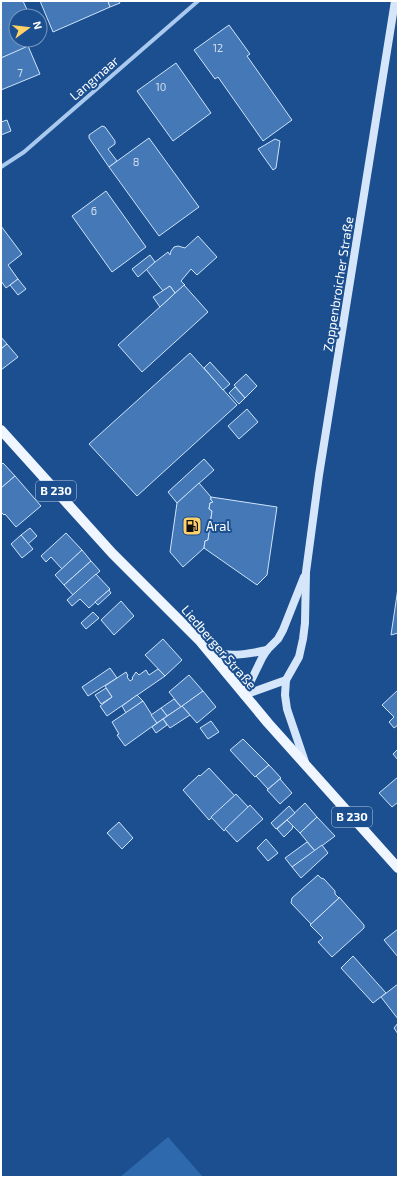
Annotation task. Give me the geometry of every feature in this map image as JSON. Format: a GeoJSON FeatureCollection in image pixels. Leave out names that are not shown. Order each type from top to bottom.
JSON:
{"type":"FeatureCollection","features":[{"type":"Feature","properties":{"kind":"main road","name":"Zoppenbroicher Straße"},"geometry":{"type":"LineString","coordinates":[[286,680],[299,657],[303,639],[305,623],[306,572],[319,475],[395,1]]}},
{"type":"Feature","properties":{"kind":"main road","name":"Liedberger Straße"},"geometry":{"type":"LineString","coordinates":[[1,430],[112,553],[205,648],[306,766],[398,868]]}},
{"type":"Feature","properties":{"kind":"main road","name":"Zoppenbroicher Straße"},"geometry":{"type":"LineString","coordinates":[[244,695],[262,658],[284,630],[306,572]]}},
{"type":"Feature","properties":{"kind":"main road"},"geometry":{"type":"LineString","coordinates":[[205,648],[213,653],[224,654],[245,654],[267,650]]}},
{"type":"Feature","properties":{"kind":"main road"},"geometry":{"type":"LineString","coordinates":[[244,695],[286,680],[285,696],[287,709],[306,766]]}},
{"type":"Feature","properties":{"kind":"street","name":"Langmaar"},"geometry":{"type":"LineString","coordinates":[[1,167],[24,152],[198,1]]}},
{"type":"Feature","properties":{"kind":"shaded area"},"geometry":{"type":"Polygon","coordinates":[[[168,1137],[203,1177],[120,1177],[168,1137]]]}},
{"type":"Feature","properties":{"kind":"building"},"geometry":{"type":"Polygon","coordinates":[[[1,1],[23,1],[26,8],[8,8],[8,48],[26,48],[1,58],[1,1]]]}},
{"type":"Feature","properties":{"kind":"building"},"geometry":{"type":"Polygon","coordinates":[[[40,1],[108,1],[110,7],[53,32],[48,20],[48,8],[43,8],[40,1]]]}},
{"type":"Feature","properties":{"kind":"building"},"geometry":{"type":"Polygon","coordinates":[[[108,1],[119,1],[120,3],[110,7],[108,1]]]}},
{"type":"Feature","properties":{"kind":"building"},"geometry":{"type":"Polygon","coordinates":[[[229,25],[250,54],[247,56],[292,120],[263,141],[218,77],[215,79],[194,50],[229,25]]]}},
{"type":"Feature","properties":{"kind":"building"},"geometry":{"type":"Polygon","coordinates":[[[24,48],[29,48],[40,74],[1,90],[1,58],[24,48]]]}},
{"type":"Feature","properties":{"kind":"building"},"geometry":{"type":"Polygon","coordinates":[[[176,63],[211,113],[173,141],[137,91],[176,63]]]}},
{"type":"Feature","properties":{"kind":"building"},"geometry":{"type":"Polygon","coordinates":[[[7,120],[11,131],[1,135],[1,122],[7,120]]]}},
{"type":"Feature","properties":{"kind":"building"},"geometry":{"type":"Polygon","coordinates":[[[102,126],[105,127],[115,141],[115,144],[108,149],[117,161],[109,167],[89,138],[89,135],[102,126]]]}},
{"type":"Feature","properties":{"kind":"building"},"geometry":{"type":"Polygon","coordinates":[[[149,138],[199,207],[159,236],[109,167],[149,138]]]}},
{"type":"Feature","properties":{"kind":"building"},"geometry":{"type":"Polygon","coordinates":[[[275,139],[280,141],[276,168],[273,170],[258,149],[275,139]]]}},
{"type":"Feature","properties":{"kind":"building"},"geometry":{"type":"Polygon","coordinates":[[[106,191],[146,247],[112,272],[72,216],[106,191]]]}},
{"type":"Feature","properties":{"kind":"building"},"geometry":{"type":"Polygon","coordinates":[[[1,226],[22,254],[8,265],[18,279],[6,288],[1,281],[1,226]]]}},
{"type":"Feature","properties":{"kind":"building"},"geometry":{"type":"Polygon","coordinates":[[[198,236],[217,257],[197,275],[191,269],[181,281],[185,285],[175,293],[170,286],[163,291],[146,269],[168,252],[170,255],[174,247],[178,246],[185,248],[198,236]]]}},
{"type":"Feature","properties":{"kind":"building"},"geometry":{"type":"Polygon","coordinates":[[[150,255],[155,262],[138,277],[132,269],[150,255]]]}},
{"type":"Feature","properties":{"kind":"building"},"geometry":{"type":"Polygon","coordinates":[[[18,279],[26,289],[18,295],[10,285],[18,279]]]}},
{"type":"Feature","properties":{"kind":"building"},"geometry":{"type":"Polygon","coordinates":[[[184,285],[208,312],[142,372],[118,345],[184,285]]]}},
{"type":"Feature","properties":{"kind":"building"},"geometry":{"type":"Polygon","coordinates":[[[170,286],[175,293],[160,307],[153,297],[170,286]]]}},
{"type":"Feature","properties":{"kind":"building"},"geometry":{"type":"Polygon","coordinates":[[[1,337],[7,344],[1,349],[1,337]]]}},
{"type":"Feature","properties":{"kind":"building"},"geometry":{"type":"Polygon","coordinates":[[[7,344],[18,357],[1,370],[1,349],[7,344]]]}},
{"type":"Feature","properties":{"kind":"building"},"geometry":{"type":"Polygon","coordinates":[[[190,353],[237,405],[137,496],[89,444],[190,353]]]}},
{"type":"Feature","properties":{"kind":"building"},"geometry":{"type":"Polygon","coordinates":[[[210,362],[230,384],[223,390],[204,368],[210,362]]]}},
{"type":"Feature","properties":{"kind":"building"},"geometry":{"type":"Polygon","coordinates":[[[246,374],[257,386],[245,398],[234,385],[246,374]]]}},
{"type":"Feature","properties":{"kind":"building"},"geometry":{"type":"Polygon","coordinates":[[[235,387],[245,398],[239,404],[229,393],[235,387]]]}},
{"type":"Feature","properties":{"kind":"building"},"geometry":{"type":"Polygon","coordinates":[[[247,409],[258,422],[239,439],[228,426],[247,409]]]}},
{"type":"Feature","properties":{"kind":"building"},"geometry":{"type":"Polygon","coordinates":[[[204,459],[214,470],[177,503],[168,492],[204,459]]]}},
{"type":"Feature","properties":{"kind":"building"},"geometry":{"type":"Polygon","coordinates":[[[3,463],[15,476],[1,488],[1,465],[3,463]]]}},
{"type":"Feature","properties":{"kind":"building"},"geometry":{"type":"Polygon","coordinates":[[[15,476],[41,506],[16,527],[5,514],[4,515],[1,512],[1,488],[15,476]]]}},
{"type":"Feature","properties":{"kind":"building","name":"Aral"},"geometry":{"type":"Polygon","coordinates":[[[199,483],[211,497],[213,502],[210,503],[209,509],[212,511],[208,540],[205,541],[204,548],[183,567],[170,552],[177,503],[199,483]]]}},
{"type":"Feature","properties":{"kind":"building"},"geometry":{"type":"Polygon","coordinates":[[[211,497],[277,507],[267,575],[257,585],[204,548],[205,541],[208,540],[212,511],[209,509],[210,503],[213,502],[211,497]]]}},
{"type":"Feature","properties":{"kind":"building"},"geometry":{"type":"Polygon","coordinates":[[[30,528],[37,536],[28,544],[21,535],[30,528]]]}},
{"type":"Feature","properties":{"kind":"building"},"geometry":{"type":"Polygon","coordinates":[[[66,533],[82,550],[62,569],[51,557],[46,562],[41,556],[66,533]]]}},
{"type":"Feature","properties":{"kind":"building"},"geometry":{"type":"Polygon","coordinates":[[[21,535],[33,549],[22,558],[11,544],[21,535]]]}},
{"type":"Feature","properties":{"kind":"building"},"geometry":{"type":"Polygon","coordinates":[[[82,550],[91,561],[64,585],[55,575],[82,550]]]}},
{"type":"Feature","properties":{"kind":"building"},"geometry":{"type":"Polygon","coordinates":[[[91,561],[100,571],[73,595],[64,585],[91,561]]]}},
{"type":"Feature","properties":{"kind":"building"},"geometry":{"type":"Polygon","coordinates":[[[96,574],[110,589],[89,608],[80,599],[72,606],[67,600],[96,574]]]}},
{"type":"Feature","properties":{"kind":"building"},"geometry":{"type":"Polygon","coordinates":[[[398,588],[398,633],[391,635],[398,588]]]}},
{"type":"Feature","properties":{"kind":"building"},"geometry":{"type":"Polygon","coordinates":[[[109,590],[111,593],[98,605],[95,602],[109,590]]]}},
{"type":"Feature","properties":{"kind":"building"},"geometry":{"type":"Polygon","coordinates":[[[121,601],[134,616],[114,635],[101,620],[121,601]]]}},
{"type":"Feature","properties":{"kind":"building"},"geometry":{"type":"Polygon","coordinates":[[[93,612],[99,618],[86,629],[81,623],[93,612]]]}},
{"type":"Feature","properties":{"kind":"building"},"geometry":{"type":"Polygon","coordinates":[[[163,639],[182,660],[165,676],[145,655],[163,639]]]}},
{"type":"Feature","properties":{"kind":"building"},"geometry":{"type":"Polygon","coordinates":[[[110,668],[117,678],[88,696],[82,687],[110,668]]]}},
{"type":"Feature","properties":{"kind":"building"},"geometry":{"type":"Polygon","coordinates":[[[158,669],[165,676],[107,716],[100,706],[112,697],[105,686],[126,672],[130,681],[133,679],[132,678],[136,672],[139,675],[146,670],[149,675],[158,669]]]}},
{"type":"Feature","properties":{"kind":"building"},"geometry":{"type":"Polygon","coordinates":[[[189,675],[203,691],[181,707],[169,692],[189,675]]]}},
{"type":"Feature","properties":{"kind":"building"},"geometry":{"type":"Polygon","coordinates":[[[106,688],[112,697],[101,704],[95,695],[106,688]]]}},
{"type":"Feature","properties":{"kind":"building"},"geometry":{"type":"Polygon","coordinates":[[[398,690],[398,725],[394,728],[389,722],[394,717],[382,705],[398,690]]]}},
{"type":"Feature","properties":{"kind":"building"},"geometry":{"type":"Polygon","coordinates":[[[203,691],[216,707],[197,723],[182,706],[203,691]]]}},
{"type":"Feature","properties":{"kind":"building"},"geometry":{"type":"Polygon","coordinates":[[[137,695],[143,701],[126,713],[122,706],[137,695]]]}},
{"type":"Feature","properties":{"kind":"building"},"geometry":{"type":"Polygon","coordinates":[[[174,699],[181,707],[167,716],[161,708],[174,699]]]}},
{"type":"Feature","properties":{"kind":"building"},"geometry":{"type":"Polygon","coordinates":[[[143,701],[157,723],[125,746],[117,735],[119,734],[112,722],[143,701]]]}},
{"type":"Feature","properties":{"kind":"building"},"geometry":{"type":"Polygon","coordinates":[[[182,706],[190,715],[170,728],[163,719],[182,706]]]}},
{"type":"Feature","properties":{"kind":"building"},"geometry":{"type":"Polygon","coordinates":[[[161,708],[167,716],[157,723],[151,715],[161,708]]]}},
{"type":"Feature","properties":{"kind":"building"},"geometry":{"type":"Polygon","coordinates":[[[163,719],[167,725],[156,733],[152,727],[163,719]]]}},
{"type":"Feature","properties":{"kind":"building"},"geometry":{"type":"Polygon","coordinates":[[[211,721],[219,732],[208,739],[200,728],[211,721]]]}},
{"type":"Feature","properties":{"kind":"building"},"geometry":{"type":"Polygon","coordinates":[[[243,739],[269,765],[255,777],[230,750],[243,739]]]}},
{"type":"Feature","properties":{"kind":"building"},"geometry":{"type":"Polygon","coordinates":[[[398,749],[398,760],[393,754],[398,749]]]}},
{"type":"Feature","properties":{"kind":"building"},"geometry":{"type":"Polygon","coordinates":[[[269,765],[281,778],[268,789],[256,776],[269,765]]]}},
{"type":"Feature","properties":{"kind":"building"},"geometry":{"type":"Polygon","coordinates":[[[209,768],[235,796],[209,820],[183,790],[209,768]]]}},
{"type":"Feature","properties":{"kind":"building"},"geometry":{"type":"Polygon","coordinates":[[[398,777],[398,802],[392,807],[379,793],[398,777]]]}},
{"type":"Feature","properties":{"kind":"building"},"geometry":{"type":"Polygon","coordinates":[[[280,779],[292,793],[280,804],[267,790],[280,779]]]}},
{"type":"Feature","properties":{"kind":"building"},"geometry":{"type":"Polygon","coordinates":[[[236,794],[249,808],[224,831],[211,817],[236,794]]]}},
{"type":"Feature","properties":{"kind":"building"},"geometry":{"type":"Polygon","coordinates":[[[305,803],[317,817],[300,833],[287,820],[305,803]]]}},
{"type":"Feature","properties":{"kind":"building"},"geometry":{"type":"Polygon","coordinates":[[[250,805],[263,819],[237,842],[225,829],[250,805]]]}},
{"type":"Feature","properties":{"kind":"building"},"geometry":{"type":"Polygon","coordinates":[[[289,806],[295,813],[276,829],[271,823],[289,806]]]}},
{"type":"Feature","properties":{"kind":"building"},"geometry":{"type":"Polygon","coordinates":[[[317,817],[335,836],[315,851],[300,833],[317,817]]]}},
{"type":"Feature","properties":{"kind":"building"},"geometry":{"type":"Polygon","coordinates":[[[287,820],[293,826],[284,837],[277,829],[287,820]]]}},
{"type":"Feature","properties":{"kind":"building"},"geometry":{"type":"Polygon","coordinates":[[[119,822],[133,838],[122,849],[107,833],[119,822]]]}},
{"type":"Feature","properties":{"kind":"building"},"geometry":{"type":"Polygon","coordinates":[[[266,839],[278,853],[268,861],[257,848],[266,839]]]}},
{"type":"Feature","properties":{"kind":"building"},"geometry":{"type":"Polygon","coordinates":[[[307,842],[315,851],[292,867],[285,858],[307,842]]]}},
{"type":"Feature","properties":{"kind":"building"},"geometry":{"type":"Polygon","coordinates":[[[322,845],[328,853],[301,878],[292,867],[322,845]]]}},
{"type":"Feature","properties":{"kind":"building"},"geometry":{"type":"Polygon","coordinates":[[[318,875],[335,891],[335,894],[339,898],[311,924],[291,903],[292,898],[318,875]]]}},
{"type":"Feature","properties":{"kind":"building"},"geometry":{"type":"Polygon","coordinates":[[[339,897],[364,925],[364,928],[332,957],[318,942],[323,938],[310,925],[339,897]]]}},
{"type":"Feature","properties":{"kind":"building"},"geometry":{"type":"Polygon","coordinates":[[[398,929],[398,957],[384,940],[398,929]]]}},
{"type":"Feature","properties":{"kind":"building"},"geometry":{"type":"Polygon","coordinates":[[[353,956],[386,993],[373,1003],[341,968],[353,956]]]}},
{"type":"Feature","properties":{"kind":"building"},"geometry":{"type":"Polygon","coordinates":[[[398,984],[398,1019],[381,997],[398,984]]]}},
{"type":"Feature","properties":{"kind":"building"},"geometry":{"type":"Polygon","coordinates":[[[398,1023],[398,1034],[394,1028],[398,1023]]]}},
{"type":"Feature","properties":{"kind":"place","name":"Aral"},"geometry":{"type":"Point","coordinates":[192,526]}}]}
